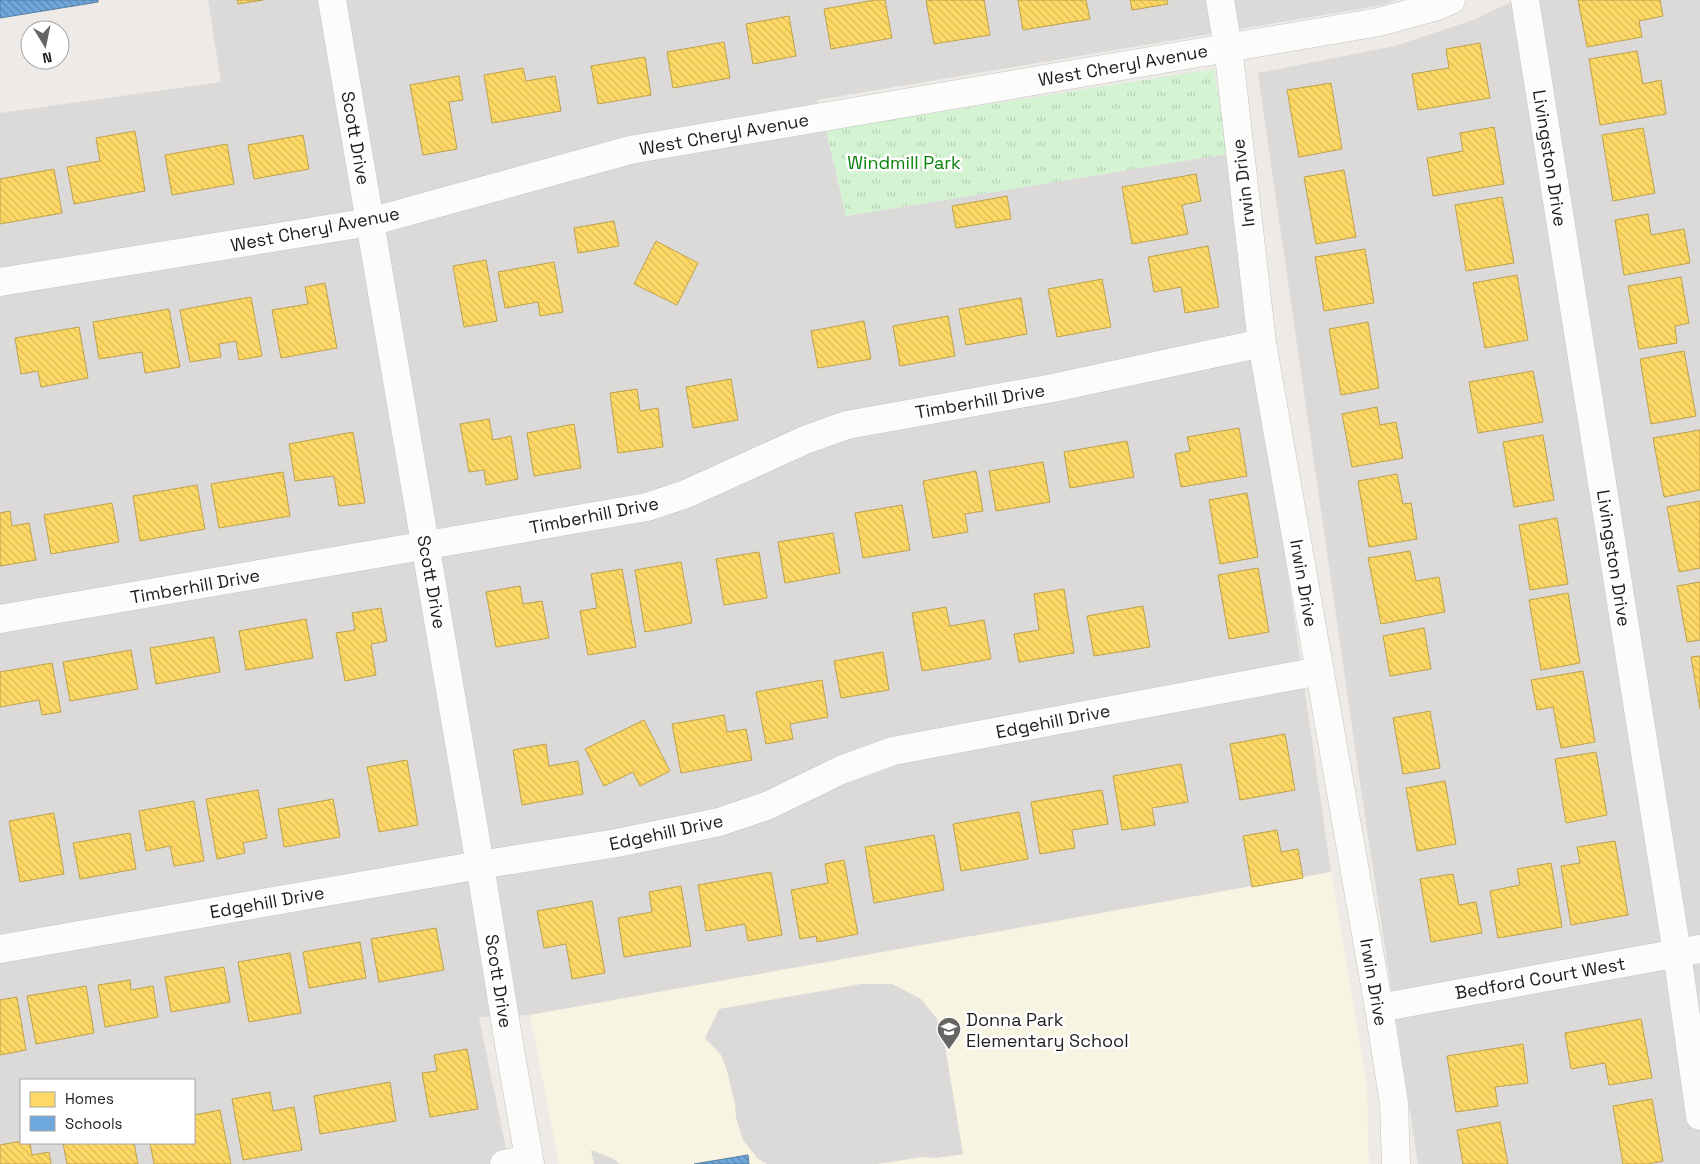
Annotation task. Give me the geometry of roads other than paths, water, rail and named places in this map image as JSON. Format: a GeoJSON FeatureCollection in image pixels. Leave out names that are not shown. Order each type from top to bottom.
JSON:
{"type":"FeatureCollection","features":[{"type":"Feature","properties":{"kind":"street","name":"Scott Drive"},"geometry":{"type":"LineString","coordinates":[[332,0],[480,865],[509,1044],[521,1162]]}},
{"type":"Feature","properties":{"kind":"street","name":"Irwin Drive"},"geometry":{"type":"LineString","coordinates":[[1220,0],[1228,47],[1262,343],[1379,1008],[1394,1103],[1396,1164]]}},
{"type":"Feature","properties":{"kind":"street","name":"West Cheryl Avenue"},"geometry":{"type":"LineString","coordinates":[[0,282],[370,222],[630,150],[1379,22],[1434,7],[1451,0]]}},
{"type":"Feature","properties":{"kind":"street","name":"Livingston Drive"},"geometry":{"type":"LineString","coordinates":[[1525,0],[1688,951],[1700,1116]]}},
{"type":"Feature","properties":{"kind":"street","name":"Timberhill Drive"},"geometry":{"type":"LineString","coordinates":[[0,619],[647,507],[686,494],[805,440],[848,425],[1053,388],[1262,343]]}},
{"type":"Feature","properties":{"kind":"street","name":"Edgehill Drive"},"geometry":{"type":"LineString","coordinates":[[0,949],[480,865],[617,843],[719,822],[770,805],[841,770],[893,750],[1320,671]]}},
{"type":"Feature","properties":{"kind":"street","name":"Bedford Court West"},"geometry":{"type":"LineString","coordinates":[[1379,1008],[1688,951]]}},
{"type":"Feature","properties":{"kind":"place","name":"Donna Park Elementary School"},"geometry":{"type":"Point","coordinates":[949,1050]}},
{"type":"Feature","properties":{"kind":"park label","name":"Windmill Park"},"geometry":{"type":"Point","coordinates":[904,162]}}]}
